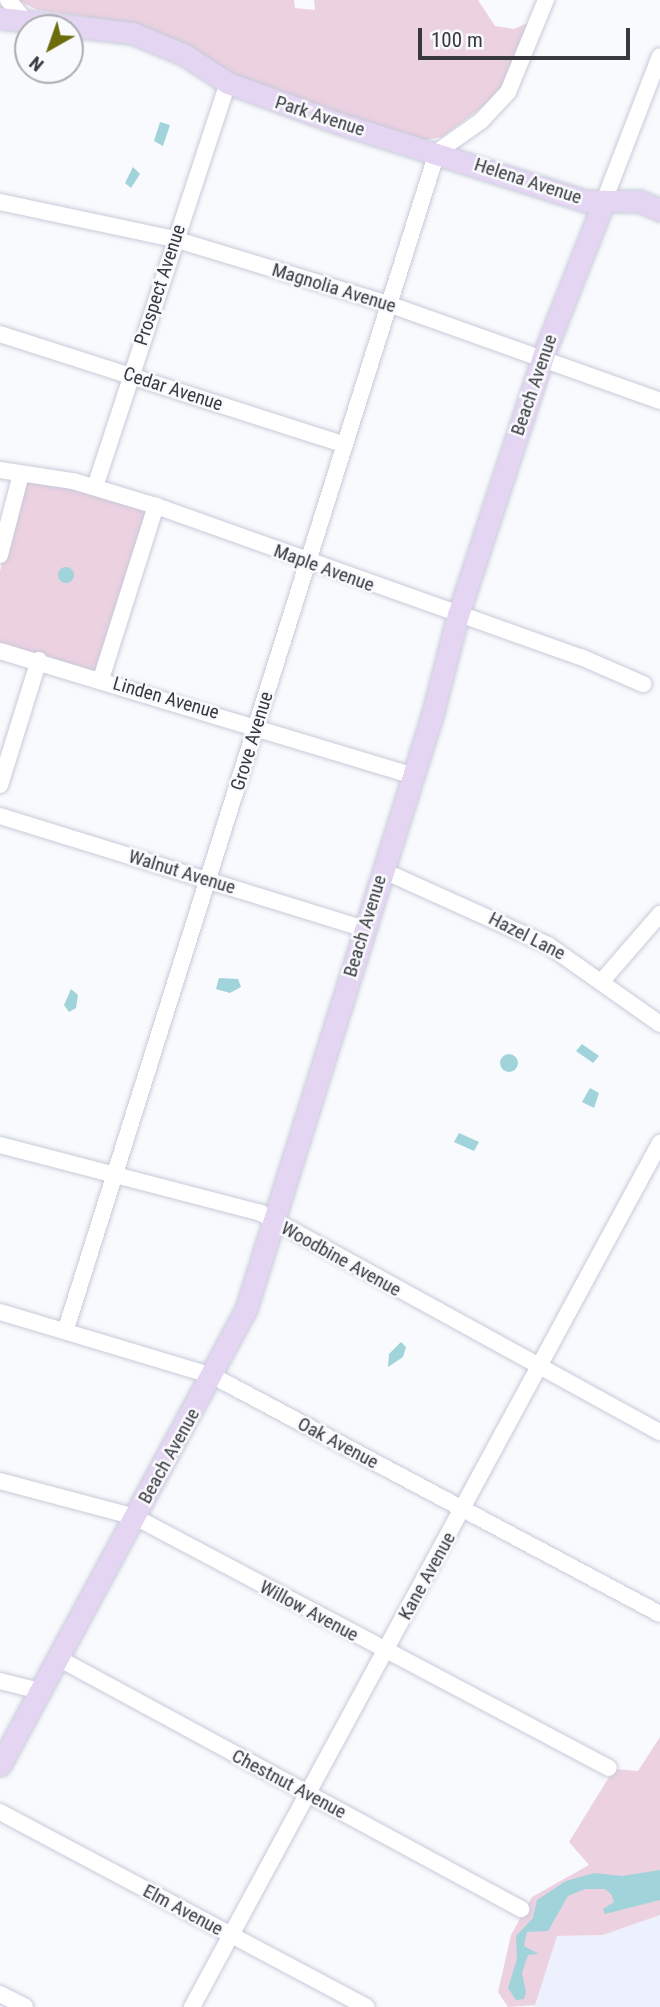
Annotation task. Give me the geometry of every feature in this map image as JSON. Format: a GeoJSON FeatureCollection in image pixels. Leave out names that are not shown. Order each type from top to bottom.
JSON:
{"type":"FeatureCollection","features":[{"type":"Feature","properties":{"kind":"street"},"geometry":{"type":"LineString","coordinates":[[8,0],[20,14]]}},
{"type":"Feature","properties":{"kind":"street"},"geometry":{"type":"LineString","coordinates":[[437,152],[481,121],[508,92],[546,0]]}},
{"type":"Feature","properties":{"kind":"street","name":"Park Avenue"},"geometry":{"type":"LineString","coordinates":[[84,27],[132,33],[173,49],[228,83],[437,152]]}},
{"type":"Feature","properties":{"kind":"street","name":"Beach Avenue"},"geometry":{"type":"LineString","coordinates":[[0,1765],[213,1376],[246,1309],[458,615],[544,356],[660,56]]}},
{"type":"Feature","properties":{"kind":"street","name":"Prospect Avenue"},"geometry":{"type":"LineString","coordinates":[[95,487],[174,239],[228,83]]}},
{"type":"Feature","properties":{"kind":"street","name":"Helena Avenue"},"geometry":{"type":"LineString","coordinates":[[437,152],[586,201],[639,201],[660,210]]}},
{"type":"Feature","properties":{"kind":"street","name":"Grove Avenue"},"geometry":{"type":"LineString","coordinates":[[66,1329],[437,152]]}},
{"type":"Feature","properties":{"kind":"street","name":"Magnolia Avenue"},"geometry":{"type":"LineString","coordinates":[[0,202],[174,239],[388,304],[544,356],[660,401]]}},
{"type":"Feature","properties":{"kind":"street","name":"Cedar Avenue"},"geometry":{"type":"LineString","coordinates":[[0,334],[345,445]]}},
{"type":"Feature","properties":{"kind":"street","name":"Maple Avenue"},"geometry":{"type":"LineString","coordinates":[[0,470],[95,487],[156,506],[308,564],[458,615],[643,684]]}},
{"type":"Feature","properties":{"kind":"street"},"geometry":{"type":"LineString","coordinates":[[0,555],[21,474]]}},
{"type":"Feature","properties":{"kind":"street"},"geometry":{"type":"LineString","coordinates":[[101,679],[156,506]]}},
{"type":"Feature","properties":{"kind":"street","name":"Linden Avenue"},"geometry":{"type":"LineString","coordinates":[[0,651],[39,660],[257,725],[411,775]]}},
{"type":"Feature","properties":{"kind":"street"},"geometry":{"type":"LineString","coordinates":[[0,785],[39,660]]}},
{"type":"Feature","properties":{"kind":"street","name":"Walnut Avenue"},"geometry":{"type":"LineString","coordinates":[[0,816],[364,929]]}},
{"type":"Feature","properties":{"kind":"street","name":"Hazel Lane"},"geometry":{"type":"LineString","coordinates":[[382,870],[548,945],[660,1024]]}},
{"type":"Feature","properties":{"kind":"street"},"geometry":{"type":"LineString","coordinates":[[602,981],[660,914]]}},
{"type":"Feature","properties":{"kind":"street","name":"Kane Avenue"},"geometry":{"type":"LineString","coordinates":[[192,2007],[660,1143]]}},
{"type":"Feature","properties":{"kind":"street","name":"Woodbine Avenue"},"geometry":{"type":"LineString","coordinates":[[0,1145],[261,1213],[538,1368],[660,1432]]}},
{"type":"Feature","properties":{"kind":"street","name":"Oak Avenue"},"geometry":{"type":"LineString","coordinates":[[0,1312],[66,1329],[213,1376],[660,1614]]}},
{"type":"Feature","properties":{"kind":"street","name":"Willow Avenue"},"geometry":{"type":"LineString","coordinates":[[0,1481],[135,1517],[385,1652],[609,1768]]}},
{"type":"Feature","properties":{"kind":"street","name":"Chestnut Avenue"},"geometry":{"type":"LineString","coordinates":[[58,1658],[521,1909]]}},
{"type":"Feature","properties":{"kind":"street"},"geometry":{"type":"LineString","coordinates":[[0,1681],[40,1691]]}},
{"type":"Feature","properties":{"kind":"street","name":"Elm Avenue"},"geometry":{"type":"LineString","coordinates":[[0,1812],[366,2007]]}},
{"type":"Feature","properties":{"kind":"street"},"geometry":{"type":"LineString","coordinates":[[0,1994],[25,2007]]}},
{"type":"Feature","properties":{"kind":"shaded area"},"geometry":{"type":"Polygon","coordinates":[[[16,0],[294,0],[295,8],[315,10],[314,0],[478,0],[495,26],[514,29],[530,22],[510,75],[496,97],[442,137],[419,141],[258,89],[108,20],[84,17],[84,14],[38,10],[16,0]]]}},
{"type":"Feature","properties":{"kind":"shaded area"},"geometry":{"type":"Polygon","coordinates":[[[24,477],[77,486],[151,510],[98,675],[0,647],[0,571],[24,477]]]}},
{"type":"Feature","properties":{"kind":"shaded area"},"geometry":{"type":"Polygon","coordinates":[[[660,1737],[660,1915],[603,1935],[557,1936],[535,2005],[508,2007],[498,1992],[511,1935],[532,1897],[589,1865],[569,1842],[614,1769],[638,1771],[660,1737]]]}},
{"type":"Feature","properties":{"kind":"shaded area"},"geometry":{"type":"Polygon","coordinates":[[[660,1915],[660,2007],[533,2007],[557,1936],[603,1935],[660,1915]]]}},
{"type":"Feature","properties":{"kind":"water"},"geometry":{"type":"Polygon","coordinates":[[[160,122],[170,125],[163,146],[154,141],[160,122]]]}},
{"type":"Feature","properties":{"kind":"water"},"geometry":{"type":"Polygon","coordinates":[[[133,167],[140,174],[131,188],[125,183],[133,167]]]}},
{"type":"Feature","properties":{"kind":"water"},"geometry":{"type":"Polygon","coordinates":[[[63,567],[69,567],[74,575],[72,581],[63,583],[58,578],[58,572],[63,567]]]}},
{"type":"Feature","properties":{"kind":"water"},"geometry":{"type":"Polygon","coordinates":[[[219,978],[238,979],[241,987],[230,993],[216,989],[219,978]]]}},
{"type":"Feature","properties":{"kind":"water"},"geometry":{"type":"Polygon","coordinates":[[[71,989],[78,995],[76,1008],[69,1012],[64,1005],[71,989]]]}},
{"type":"Feature","properties":{"kind":"water"},"geometry":{"type":"Polygon","coordinates":[[[582,1044],[599,1056],[593,1063],[576,1051],[582,1044]]]}},
{"type":"Feature","properties":{"kind":"water"},"geometry":{"type":"Polygon","coordinates":[[[509,1054],[515,1057],[518,1063],[515,1069],[509,1072],[503,1069],[500,1063],[503,1057],[509,1054]]]}},
{"type":"Feature","properties":{"kind":"water"},"geometry":{"type":"Polygon","coordinates":[[[590,1088],[599,1093],[594,1108],[582,1102],[590,1088]]]}},
{"type":"Feature","properties":{"kind":"water"},"geometry":{"type":"Polygon","coordinates":[[[459,1133],[479,1142],[474,1151],[454,1142],[459,1133]]]}},
{"type":"Feature","properties":{"kind":"water"},"geometry":{"type":"Polygon","coordinates":[[[401,1342],[406,1347],[403,1357],[388,1367],[389,1354],[401,1342]]]}},
{"type":"Feature","properties":{"kind":"water"},"geometry":{"type":"Polygon","coordinates":[[[660,1870],[660,1900],[605,1914],[603,1909],[614,1902],[611,1894],[605,1889],[585,1889],[568,1896],[548,1931],[527,1932],[524,1946],[539,1954],[528,1955],[522,1973],[526,1992],[524,1999],[516,2000],[508,1988],[517,1959],[516,1936],[533,1918],[537,1900],[566,1881],[594,1873],[622,1876],[660,1870]]]}}]}
